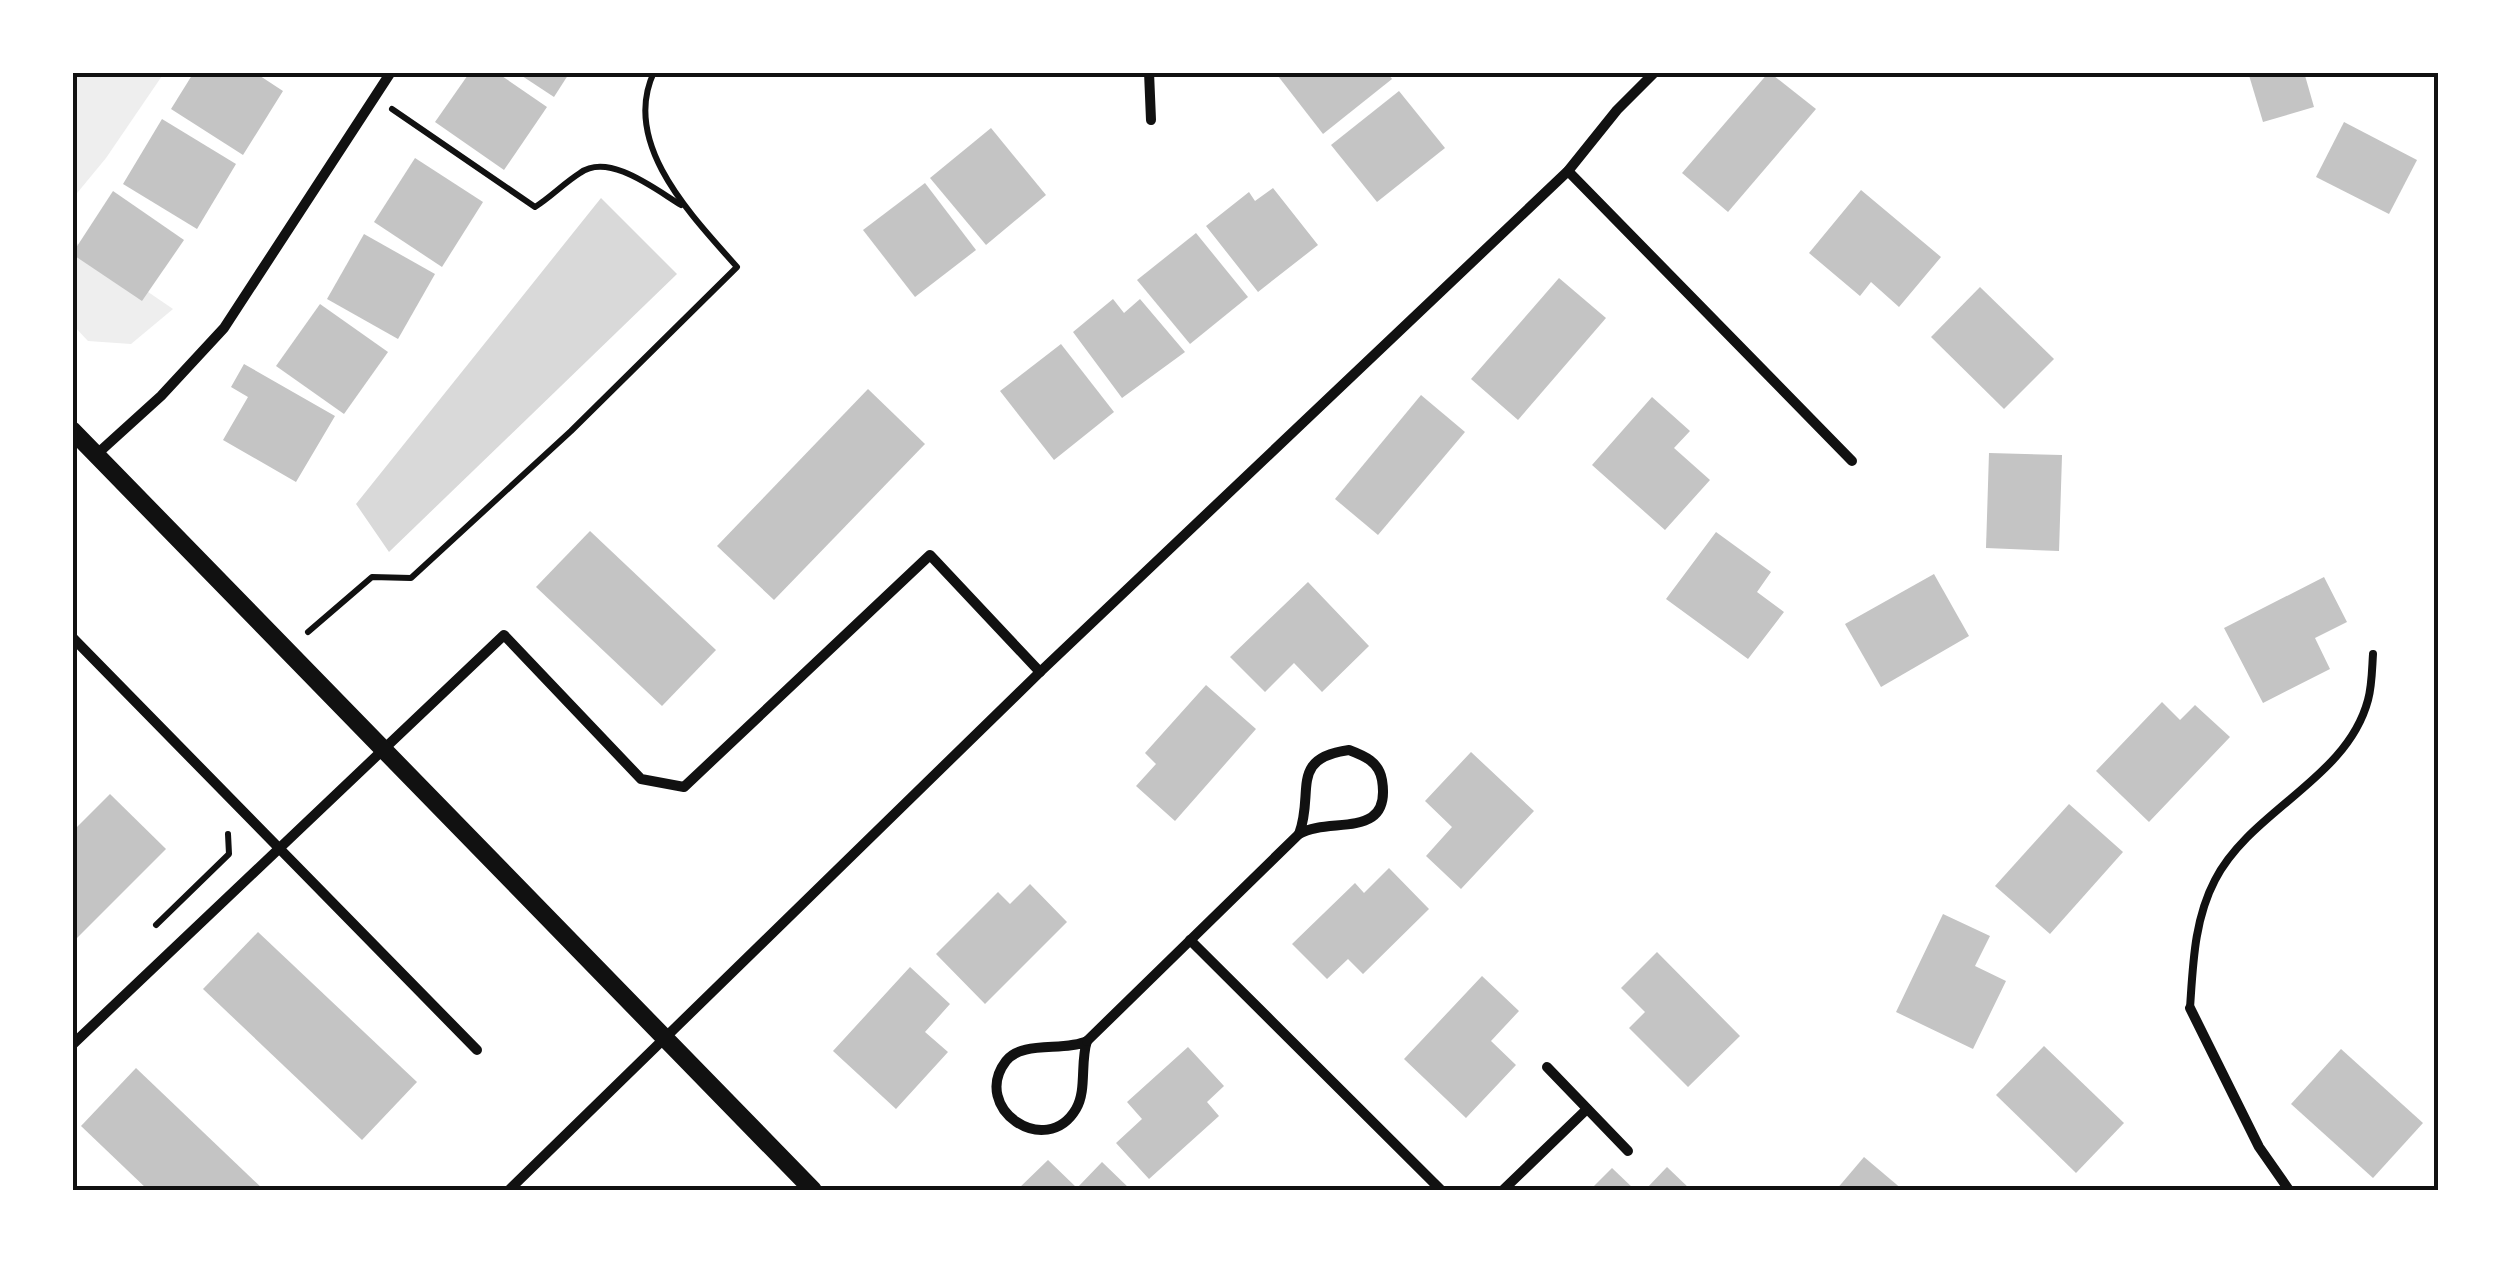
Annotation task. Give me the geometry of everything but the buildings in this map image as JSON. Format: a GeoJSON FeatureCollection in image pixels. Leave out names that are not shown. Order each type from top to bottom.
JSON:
{"type":"FeatureCollection","features":[{"type":"Feature","properties":{"kind":"street"},"geometry":{"type":"LineString","coordinates":[[97,454],[161,396],[224,328],[391,72]]}},
{"type":"Feature","properties":{"kind":"street"},"geometry":{"type":"LineString","coordinates":[[1149,72],[1152,120]]}},
{"type":"Feature","properties":{"kind":"street"},"geometry":{"type":"LineString","coordinates":[[510,1190],[1040,672],[1568,171],[1617,110],[1655,72]]}},
{"type":"Feature","properties":{"kind":"street"},"geometry":{"type":"LineString","coordinates":[[1568,171],[1852,461]]}},
{"type":"Feature","properties":{"kind":"street"},"geometry":{"type":"LineString","coordinates":[[72,430],[812,1190]]}},
{"type":"Feature","properties":{"kind":"street"},"geometry":{"type":"LineString","coordinates":[[72,1045],[504,635],[640,779],[684,787],[930,555],[1040,672]]}},
{"type":"Feature","properties":{"kind":"street"},"geometry":{"type":"LineString","coordinates":[[72,636],[477,1050]]}},
{"type":"Feature","properties":{"kind":"street"},"geometry":{"type":"LineString","coordinates":[[1087,1041],[1081,1061],[1081,1100],[1074,1114],[1053,1129],[1034,1131],[1014,1124],[1000,1106],[997,1084],[1006,1062],[1016,1054],[1070,1050],[1087,1041],[1299,834],[1315,825],[1360,824],[1376,814],[1384,793],[1381,773],[1369,758],[1350,750],[1329,752],[1312,764],[1304,781],[1306,816],[1299,834]]}},
{"type":"Feature","properties":{"kind":"street"},"geometry":{"type":"LineString","coordinates":[[1190,940],[1441,1190]]}},
{"type":"Feature","properties":{"kind":"street"},"geometry":{"type":"LineString","coordinates":[[2190,1008],[2259,1146],[2289,1190]]}},
{"type":"Feature","properties":{"kind":"street"},"geometry":{"type":"LineString","coordinates":[[1547,1067],[1628,1150]]}},
{"type":"Feature","properties":{"kind":"street"},"geometry":{"type":"LineString","coordinates":[[1503,1190],[1587,1109]]}},
{"type":"Feature","properties":{"kind":"lane"},"geometry":{"type":"LineString","coordinates":[[2190,1008],[2196,937],[2215,879],[2256,829],[2348,741],[2368,702],[2373,654]]}},
{"type":"Feature","properties":{"kind":"path"},"geometry":{"type":"LineString","coordinates":[[288,650],[372,577],[412,578],[571,431],[736,267],[682,205],[644,124],[654,72]]}},
{"type":"Feature","properties":{"kind":"path"},"geometry":{"type":"LineString","coordinates":[[374,99],[535,206],[582,170],[600,165],[633,177],[682,205]]}},
{"type":"Feature","properties":{"kind":"path"},"geometry":{"type":"LineString","coordinates":[[144,937],[229,854],[229,835],[217,822]]}},
{"type":"Feature","properties":{"kind":"shaded area"},"geometry":{"type":"Polygon","coordinates":[[[73,72],[164,73],[106,158],[73,198],[73,72]]]}},
{"type":"Feature","properties":{"kind":"shaded area"},"geometry":{"type":"Polygon","coordinates":[[[601,198],[677,274],[389,552],[356,504],[601,198]]]}},
{"type":"Feature","properties":{"kind":"shaded area"},"geometry":{"type":"Polygon","coordinates":[[[72,240],[173,309],[131,344],[88,341],[73,325],[72,240]]]}}]}
